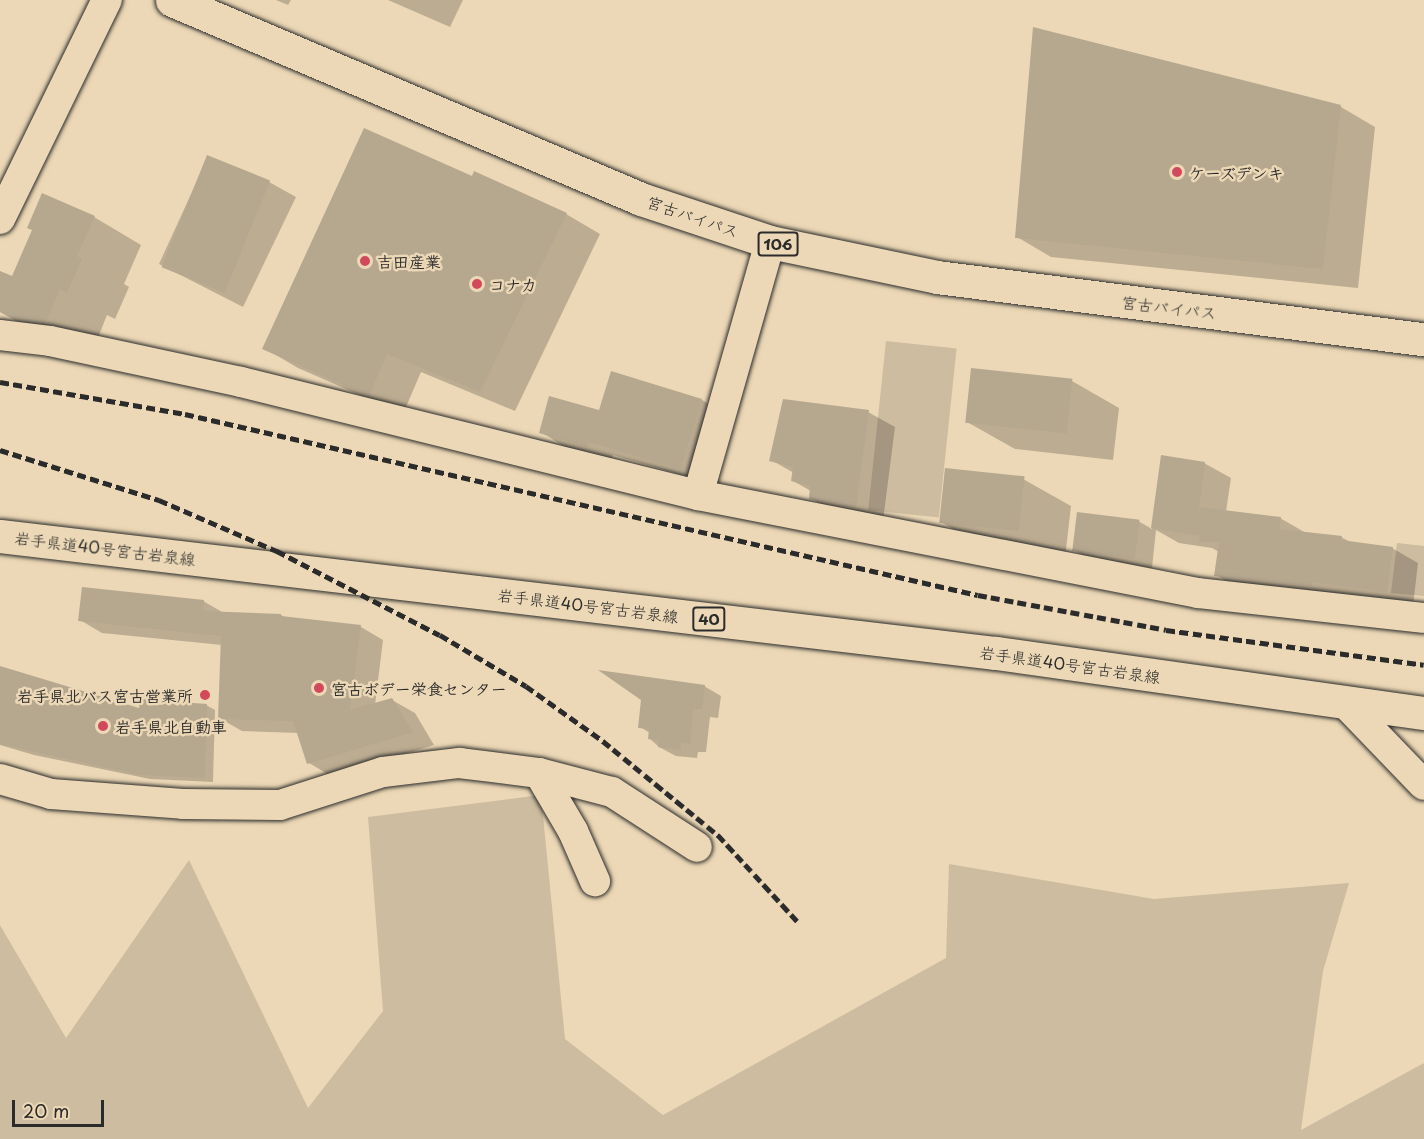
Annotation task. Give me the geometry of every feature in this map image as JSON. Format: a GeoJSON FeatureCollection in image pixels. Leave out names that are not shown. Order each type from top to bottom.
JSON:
{"type":"FeatureCollection","features":[{"type":"Feature","properties":{"kind":"main road","name":"宮古バイパス"},"geometry":{"type":"LineString","coordinates":[[172,0],[640,199],[770,242],[937,277],[1424,339]]}},
{"type":"Feature","properties":{"kind":"main road","name":"岩手県道40号宮古岩泉線"},"geometry":{"type":"LineString","coordinates":[[0,536],[984,651],[1420,713]]}},
{"type":"Feature","properties":{"kind":"street"},"geometry":{"type":"LineString","coordinates":[[0,219],[107,0]]}},
{"type":"Feature","properties":{"kind":"street"},"geometry":{"type":"LineString","coordinates":[[698,495],[770,242]]}},
{"type":"Feature","properties":{"kind":"street"},"geometry":{"type":"LineString","coordinates":[[0,335],[50,341],[241,382],[698,495],[1198,594],[1424,618]]}},
{"type":"Feature","properties":{"kind":"street"},"geometry":{"type":"LineString","coordinates":[[1344,702],[1424,785]]}},
{"type":"Feature","properties":{"kind":"street"},"geometry":{"type":"LineString","coordinates":[[0,779],[51,794],[183,804],[280,805],[383,772],[459,763],[539,773],[612,792],[697,847]]}},
{"type":"Feature","properties":{"kind":"street"},"geometry":{"type":"LineString","coordinates":[[539,773],[573,831],[595,881]]}},
{"type":"Feature","properties":{"kind":"shaded area"},"geometry":{"type":"Polygon","coordinates":[[[886,341],[957,348],[939,517],[868,510],[886,341]]]}},
{"type":"Feature","properties":{"kind":"shaded area"},"geometry":{"type":"Polygon","coordinates":[[[1397,543],[1424,546],[1424,596],[1391,593],[1397,543]]]}},
{"type":"Feature","properties":{"kind":"shaded area"},"geometry":{"type":"Polygon","coordinates":[[[541,795],[565,1039],[663,1115],[946,958],[949,864],[1154,899],[1349,883],[1323,971],[1301,1130],[1424,1063],[1424,1139],[0,1139],[0,925],[66,1038],[189,860],[308,1108],[383,1011],[368,817],[541,795]]]}},
{"type":"Feature","properties":{"kind":"building","name":"ケーズデンキ"},"geometry":{"type":"Polygon","coordinates":[[[1033,27],[1341,105],[1323,269],[1015,238],[1033,27]]]}},
{"type":"Feature","properties":{"kind":"building"},"geometry":{"type":"Polygon","coordinates":[[[364,128],[472,176],[474,171],[567,213],[480,392],[387,354],[369,396],[262,349],[364,128]]]}},
{"type":"Feature","properties":{"kind":"building"},"geometry":{"type":"Polygon","coordinates":[[[207,155],[270,180],[225,293],[162,267],[207,155]]]}},
{"type":"Feature","properties":{"kind":"building"},"geometry":{"type":"Polygon","coordinates":[[[42,193],[95,216],[77,256],[82,259],[67,293],[60,289],[45,323],[18,320],[0,312],[0,271],[12,276],[32,230],[27,228],[42,193]]]}},
{"type":"Feature","properties":{"kind":"building"},"geometry":{"type":"Polygon","coordinates":[[[971,368],[1072,379],[1067,433],[965,423],[971,368]]]}},
{"type":"Feature","properties":{"kind":"building"},"geometry":{"type":"Polygon","coordinates":[[[611,371],[702,399],[681,469],[588,442],[587,447],[539,433],[549,396],[599,410],[611,371]]]}},
{"type":"Feature","properties":{"kind":"building"},"geometry":{"type":"Polygon","coordinates":[[[783,399],[869,410],[856,507],[809,499],[810,486],[791,481],[793,467],[769,461],[783,399]]]}},
{"type":"Feature","properties":{"kind":"building"},"geometry":{"type":"Polygon","coordinates":[[[1161,455],[1205,462],[1199,507],[1281,517],[1279,529],[1342,536],[1341,540],[1393,547],[1387,592],[1312,582],[1312,586],[1214,576],[1219,542],[1199,542],[1200,536],[1151,528],[1161,455]]]}},
{"type":"Feature","properties":{"kind":"building"},"geometry":{"type":"Polygon","coordinates":[[[945,468],[1025,476],[1019,531],[939,523],[945,468]]]}},
{"type":"Feature","properties":{"kind":"building"},"geometry":{"type":"Polygon","coordinates":[[[1077,512],[1140,520],[1135,558],[1072,551],[1077,512]]]}},
{"type":"Feature","properties":{"kind":"building"},"geometry":{"type":"Polygon","coordinates":[[[82,587],[204,600],[203,611],[281,614],[281,616],[361,625],[350,710],[392,698],[413,732],[307,764],[293,721],[218,719],[221,636],[78,621],[82,587]]]}},
{"type":"Feature","properties":{"kind":"building","name":"岩手県北自動車"},"geometry":{"type":"Polygon","coordinates":[[[0,666],[139,708],[140,699],[207,704],[205,778],[140,775],[0,744],[0,666]]]}},
{"type":"Feature","properties":{"kind":"building"},"geometry":{"type":"Polygon","coordinates":[[[598,670],[705,685],[702,709],[693,709],[690,744],[681,743],[681,750],[658,747],[658,740],[648,739],[649,729],[638,728],[641,700],[598,670]]]}},
{"type":"Feature","properties":{"kind":"railway"},"geometry":{"type":"LineString","coordinates":[[0,382],[185,414],[978,595],[1166,630],[1424,665]]}},
{"type":"Feature","properties":{"kind":"railway"},"geometry":{"type":"LineString","coordinates":[[0,450],[159,500],[277,551],[440,635],[526,686],[603,741],[718,835],[797,921]]}},
{"type":"Feature","properties":{"kind":"place","name":"ケーズデンキ"},"geometry":{"type":"Point","coordinates":[1177,172]}},
{"type":"Feature","properties":{"kind":"place","name":"吉田産業"},"geometry":{"type":"Point","coordinates":[365,261]}},
{"type":"Feature","properties":{"kind":"place","name":"コナカ"},"geometry":{"type":"Point","coordinates":[477,284]}},
{"type":"Feature","properties":{"kind":"place","name":"宮古ボデー栄食センター"},"geometry":{"type":"Point","coordinates":[319,688]}},
{"type":"Feature","properties":{"kind":"place","name":"岩手県北バス宮古営業所"},"geometry":{"type":"Point","coordinates":[205,695]}},
{"type":"Feature","properties":{"kind":"place","name":"岩手県北自動車"},"geometry":{"type":"Point","coordinates":[103,726]}}]}
